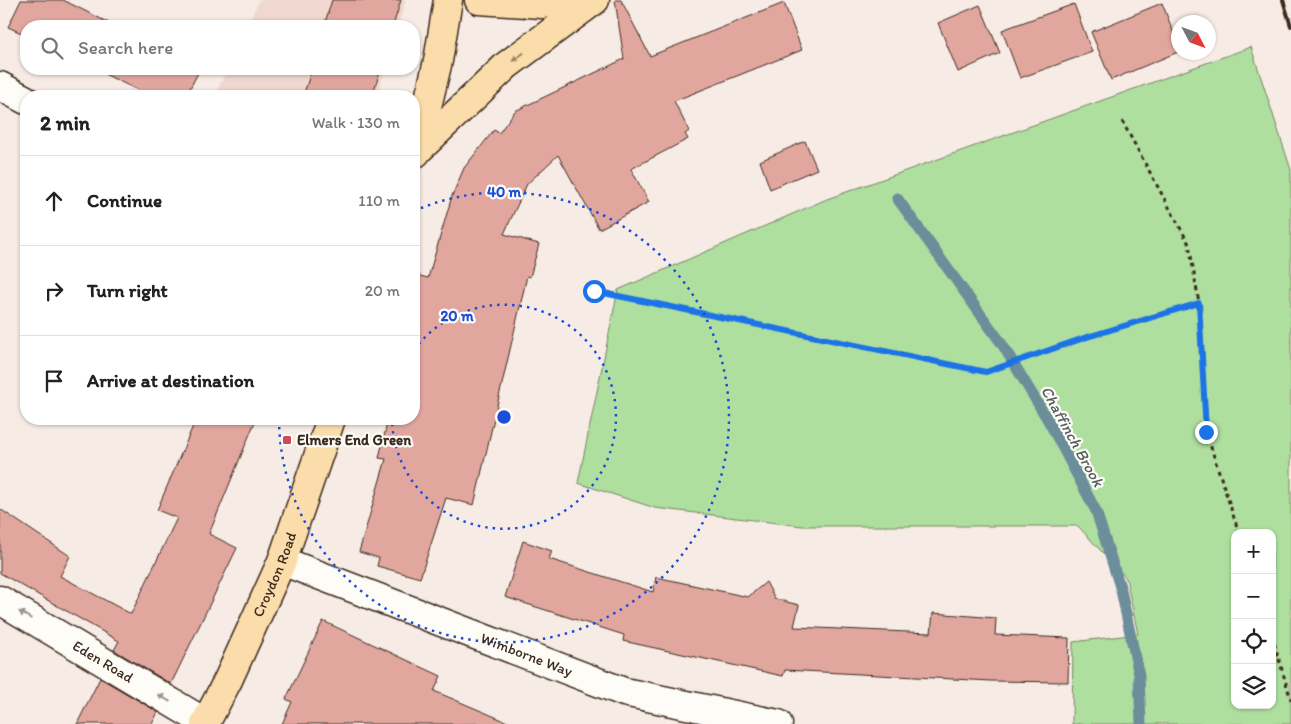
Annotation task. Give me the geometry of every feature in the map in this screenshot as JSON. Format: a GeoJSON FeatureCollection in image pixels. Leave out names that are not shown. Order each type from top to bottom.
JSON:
{"type":"FeatureCollection","features":[{"type":"Feature","properties":{"kind":"main road"},"geometry":{"type":"LineString","coordinates":[[420,135],[438,61],[448,0]]}},
{"type":"Feature","properties":{"kind":"main road"},"geometry":{"type":"LineString","coordinates":[[479,0],[542,4],[561,0]]}},
{"type":"Feature","properties":{"kind":"main road"},"geometry":{"type":"LineString","coordinates":[[420,151],[507,65],[595,0]]}},
{"type":"Feature","properties":{"kind":"main road","name":"Croydon Road"},"geometry":{"type":"LineString","coordinates":[[206,723],[228,680],[282,561],[329,425]]}},
{"type":"Feature","properties":{"kind":"street"},"geometry":{"type":"LineString","coordinates":[[0,86],[20,97]]}},
{"type":"Feature","properties":{"kind":"street","name":"Wimborne Way"},"geometry":{"type":"LineString","coordinates":[[282,561],[624,692],[778,724]]}},
{"type":"Feature","properties":{"kind":"street","name":"Eden Road"},"geometry":{"type":"LineString","coordinates":[[0,600],[206,723]]}},
{"type":"Feature","properties":{"kind":"path"},"geometry":{"type":"LineString","coordinates":[[1122,122],[1189,244],[1199,303],[1206,432],[1238,529]]}},
{"type":"Feature","properties":{"kind":"path"},"geometry":{"type":"LineString","coordinates":[[594,291],[986,372],[1199,303]]}},
{"type":"Feature","properties":{"kind":"path"},"geometry":{"type":"LineString","coordinates":[[1276,649],[1291,700]]}},
{"type":"Feature","properties":{"kind":"shaded area"},"geometry":{"type":"Polygon","coordinates":[[[259,0],[406,0],[400,20],[250,20],[259,0]]]}},
{"type":"Feature","properties":{"kind":"shaded area"},"geometry":{"type":"Polygon","coordinates":[[[224,75],[383,75],[379,90],[218,90],[224,75]]]}},
{"type":"Feature","properties":{"kind":"green space"},"geometry":{"type":"Polygon","coordinates":[[[1251,47],[1291,170],[1291,724],[1072,724],[1073,642],[1138,634],[1126,578],[1078,526],[802,526],[655,508],[578,483],[618,290],[827,199],[1251,47]]]}},
{"type":"Feature","properties":{"kind":"building"},"geometry":{"type":"Polygon","coordinates":[[[21,0],[63,0],[103,20],[20,20],[20,32],[8,27],[21,0]]]}},
{"type":"Feature","properties":{"kind":"building"},"geometry":{"type":"Polygon","coordinates":[[[332,0],[401,0],[395,20],[326,20],[332,0]]]}},
{"type":"Feature","properties":{"kind":"building"},"geometry":{"type":"Polygon","coordinates":[[[615,0],[621,0],[650,56],[784,3],[802,50],[674,101],[689,131],[685,134],[688,139],[631,169],[649,202],[599,229],[558,155],[527,184],[504,234],[539,244],[530,277],[527,276],[474,505],[446,498],[420,578],[377,566],[379,558],[359,552],[386,459],[379,458],[387,425],[420,425],[420,276],[428,278],[452,196],[464,168],[494,130],[499,133],[515,111],[624,59],[615,0]]]}},
{"type":"Feature","properties":{"kind":"building"},"geometry":{"type":"Polygon","coordinates":[[[1162,3],[1171,26],[1171,55],[1111,80],[1091,32],[1162,3]]]}},
{"type":"Feature","properties":{"kind":"building"},"geometry":{"type":"Polygon","coordinates":[[[1074,4],[1092,52],[1020,78],[1002,30],[1074,4]]]}},
{"type":"Feature","properties":{"kind":"building"},"geometry":{"type":"Polygon","coordinates":[[[980,5],[1000,53],[958,72],[938,23],[980,5]]]}},
{"type":"Feature","properties":{"kind":"building"},"geometry":{"type":"Polygon","coordinates":[[[106,75],[197,75],[189,90],[138,90],[106,75]]]}},
{"type":"Feature","properties":{"kind":"building"},"geometry":{"type":"Polygon","coordinates":[[[310,75],[379,75],[374,90],[305,90],[310,75]]]}},
{"type":"Feature","properties":{"kind":"building"},"geometry":{"type":"Polygon","coordinates":[[[805,141],[817,169],[770,189],[760,161],[805,141]]]}},
{"type":"Feature","properties":{"kind":"building"},"geometry":{"type":"Polygon","coordinates":[[[193,425],[254,425],[209,534],[237,548],[171,684],[114,650],[119,641],[0,573],[0,509],[70,556],[60,576],[131,614],[177,518],[157,510],[193,425]]]}},
{"type":"Feature","properties":{"kind":"building"},"geometry":{"type":"Polygon","coordinates":[[[523,541],[552,551],[549,559],[653,592],[656,577],[748,597],[766,582],[775,599],[799,605],[794,627],[931,633],[933,613],[996,618],[995,635],[1069,638],[1068,682],[991,681],[785,670],[783,676],[623,641],[624,635],[505,597],[523,541]]]}},
{"type":"Feature","properties":{"kind":"building"},"geometry":{"type":"Polygon","coordinates":[[[323,621],[441,676],[434,691],[512,724],[282,724],[292,702],[286,699],[323,621]]]}},
{"type":"Feature","properties":{"kind":"building"},"geometry":{"type":"Polygon","coordinates":[[[100,678],[158,712],[152,724],[77,724],[100,678]]]}},
{"type":"Feature","properties":{"kind":"waterway","name":"Chaffinch Brook"},"geometry":{"type":"LineString","coordinates":[[897,198],[1002,344],[1049,422],[1096,511],[1121,590],[1139,675],[1141,724]]}},
{"type":"Feature","properties":{"kind":"railway"},"geometry":{"type":"LineString","coordinates":[[1283,0],[1291,26]]}},
{"type":"Feature","properties":{"kind":"place","name":"Elmers End Green"},"geometry":{"type":"Point","coordinates":[287,440]}},
{"type":"Feature","properties":{"kind":"route"},"geometry":{"type":"LineString","coordinates":[[594,291],[986,372],[1084,338],[1199,303],[1206,432]]}}]}
